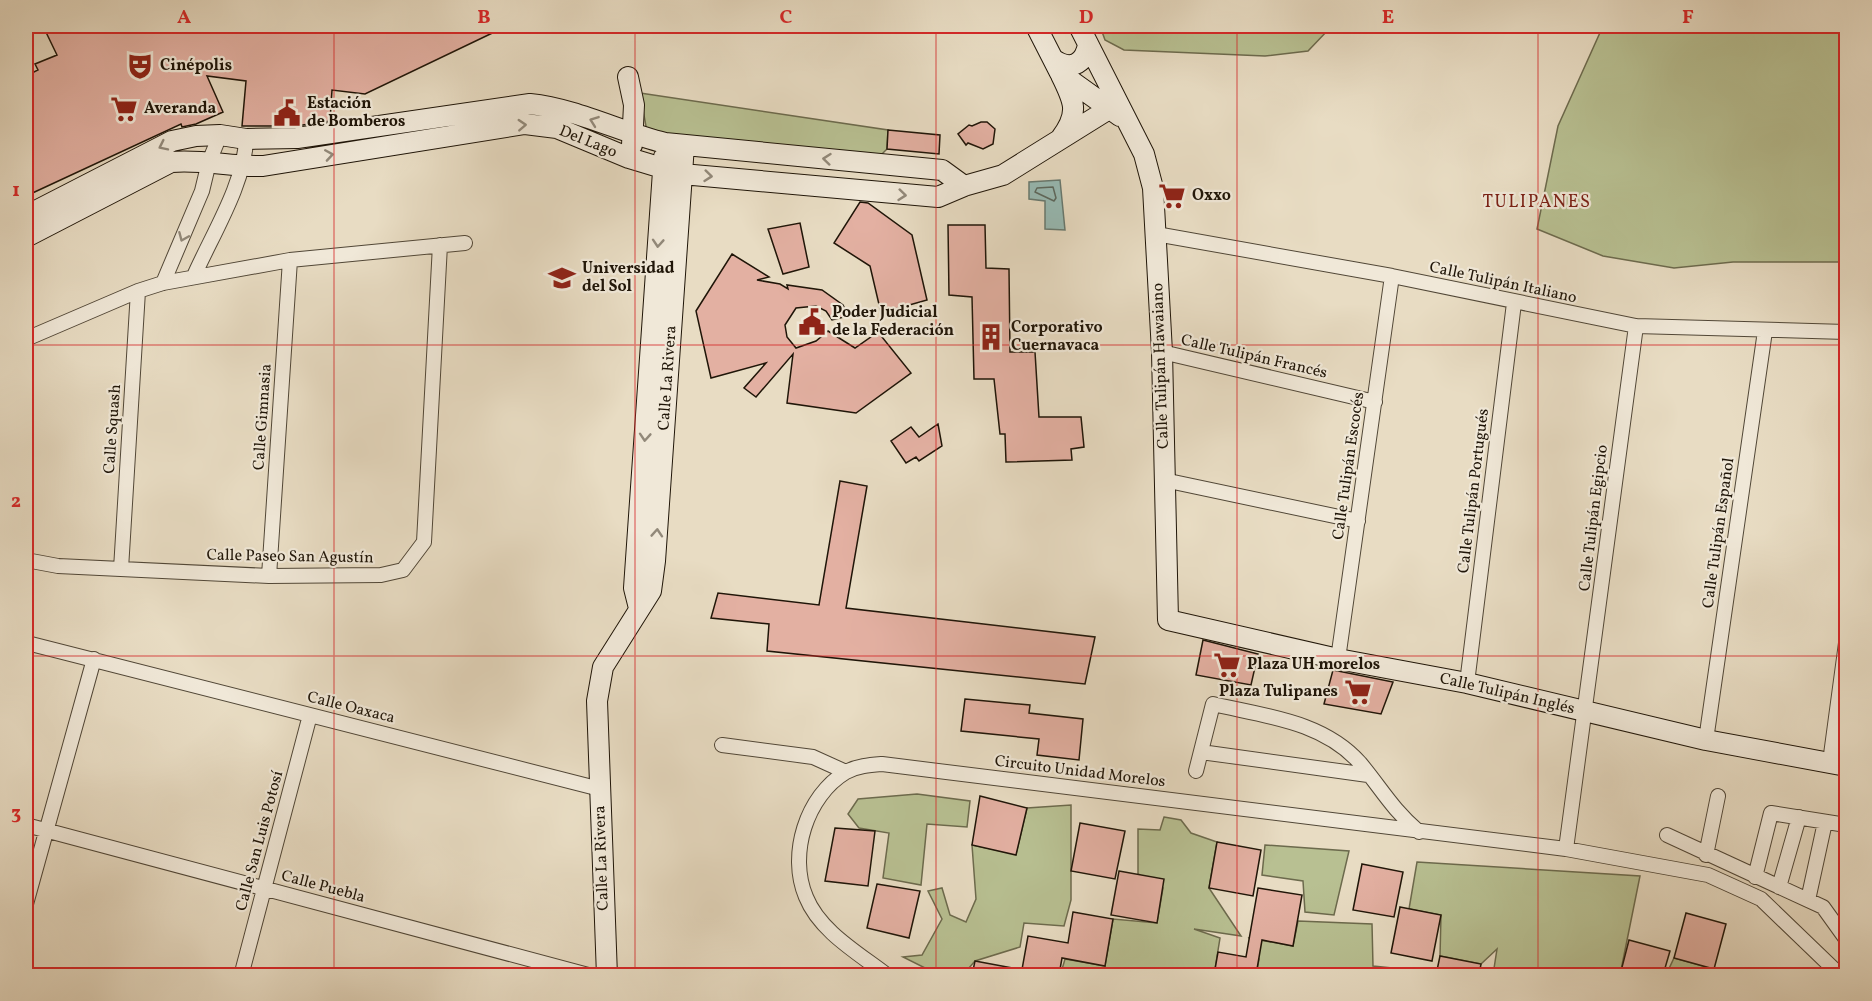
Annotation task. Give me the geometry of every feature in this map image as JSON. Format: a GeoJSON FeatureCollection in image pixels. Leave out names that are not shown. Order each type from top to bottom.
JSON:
{"type":"FeatureCollection","features":[{"type":"Feature","properties":{"kind":"street","name":"Calle Tulipán Hawaiano"},"geometry":{"type":"LineString","coordinates":[[1037,26],[1056,66],[1117,111]]}},
{"type":"Feature","properties":{"kind":"street","name":"Calle Tulipán Hawaiano"},"geometry":{"type":"LineString","coordinates":[[1078,26],[1117,111],[1144,154],[1153,188],[1162,352],[1168,620]]}},
{"type":"Feature","properties":{"kind":"street"},"geometry":{"type":"LineString","coordinates":[[1060,140],[1071,125],[1075,109],[1056,66],[1071,66],[1080,62],[1086,54],[1088,45]]}},
{"type":"Feature","properties":{"kind":"street"},"geometry":{"type":"LineString","coordinates":[[628,77],[634,105],[634,135],[629,158]]}},
{"type":"Feature","properties":{"kind":"street","name":"Del Lago"},"geometry":{"type":"LineString","coordinates":[[69,204],[172,141],[196,136],[220,135],[246,139],[297,138],[530,104],[553,107],[634,135],[675,144],[942,170],[964,186]]}},
{"type":"Feature","properties":{"kind":"street","name":"Del Lago"},"geometry":{"type":"LineString","coordinates":[[69,204],[171,162],[209,162],[243,166],[299,160],[525,124],[557,128],[629,158],[673,172],[918,197],[938,197],[964,186],[987,182],[1003,175],[1060,140],[1117,111]]}},
{"type":"Feature","properties":{"kind":"street"},"geometry":{"type":"LineString","coordinates":[[163,283],[202,191],[209,162],[220,135]]}},
{"type":"Feature","properties":{"kind":"street"},"geometry":{"type":"LineString","coordinates":[[297,138],[299,160]]}},
{"type":"Feature","properties":{"kind":"street"},"geometry":{"type":"LineString","coordinates":[[194,276],[243,166],[246,139]]}},
{"type":"Feature","properties":{"kind":"street","name":"Calle La Rivera"},"geometry":{"type":"LineString","coordinates":[[607,975],[598,685],[603,667],[639,608],[634,588],[646,560],[675,144]]}},
{"type":"Feature","properties":{"kind":"street"},"geometry":{"type":"LineString","coordinates":[[26,216],[69,204]]}},
{"type":"Feature","properties":{"kind":"street"},"geometry":{"type":"LineString","coordinates":[[26,237],[69,204]]}},
{"type":"Feature","properties":{"kind":"street","name":"Calle Tulipán Italiano"},"geometry":{"type":"LineString","coordinates":[[1156,234],[1392,276],[1514,303],[1636,326],[1846,332]]}},
{"type":"Feature","properties":{"kind":"street"},"geometry":{"type":"LineString","coordinates":[[26,339],[138,291],[194,276],[290,260],[465,243]]}},
{"type":"Feature","properties":{"kind":"street","name":"Calle Paseo San Agustín"},"geometry":{"type":"LineString","coordinates":[[26,560],[58,566],[269,576],[381,575],[404,570],[424,542],[440,245]]}},
{"type":"Feature","properties":{"kind":"street","name":"Calle Gimnasia"},"geometry":{"type":"LineString","coordinates":[[269,576],[290,260]]}},
{"type":"Feature","properties":{"kind":"street","name":"Calle Tulipán Escocés"},"geometry":{"type":"LineString","coordinates":[[1338,659],[1392,276]]}},
{"type":"Feature","properties":{"kind":"street","name":"Calle Squash"},"geometry":{"type":"LineString","coordinates":[[121,569],[138,291]]}},
{"type":"Feature","properties":{"kind":"street","name":"Calle Tulipán Portugués"},"geometry":{"type":"LineString","coordinates":[[1467,683],[1514,303]]}},
{"type":"Feature","properties":{"kind":"street","name":"Calle Tulipán Egipcio"},"geometry":{"type":"LineString","coordinates":[[1586,713],[1636,326]]}},
{"type":"Feature","properties":{"kind":"street","name":"Calle Tulipán Español"},"geometry":{"type":"LineString","coordinates":[[1706,740],[1765,331]]}},
{"type":"Feature","properties":{"kind":"street","name":"Calle Tulipán Francés"},"geometry":{"type":"LineString","coordinates":[[1162,352],[1375,402]]}},
{"type":"Feature","properties":{"kind":"street"},"geometry":{"type":"LineString","coordinates":[[1164,480],[1358,521]]}},
{"type":"Feature","properties":{"kind":"street","name":"Calle Tulipán Inglés"},"geometry":{"type":"LineString","coordinates":[[1168,620],[1338,659],[1467,683],[1706,740],[1838,764]]}},
{"type":"Feature","properties":{"kind":"street"},"geometry":{"type":"LineString","coordinates":[[1838,764],[1846,643]]}},
{"type":"Feature","properties":{"kind":"street","name":"Calle Oaxaca"},"geometry":{"type":"LineString","coordinates":[[31,644],[600,789]]}},
{"type":"Feature","properties":{"kind":"street"},"geometry":{"type":"LineString","coordinates":[[26,904],[94,659]]}},
{"type":"Feature","properties":{"kind":"street"},"geometry":{"type":"LineString","coordinates":[[1196,771],[1213,704],[1316,729],[1360,763],[1397,813],[1419,832]]}},
{"type":"Feature","properties":{"kind":"street"},"geometry":{"type":"LineString","coordinates":[[1566,849],[1586,713]]}},
{"type":"Feature","properties":{"kind":"street","name":"Calle San Luis Potosí"},"geometry":{"type":"LineString","coordinates":[[240,975],[310,715]]}},
{"type":"Feature","properties":{"kind":"street"},"geometry":{"type":"LineString","coordinates":[[722,745],[813,757],[846,772]]}},
{"type":"Feature","properties":{"kind":"street"},"geometry":{"type":"LineString","coordinates":[[1201,752],[1368,775]]}},
{"type":"Feature","properties":{"kind":"street","name":"Circuito Unidad Morelos"},"geometry":{"type":"LineString","coordinates":[[888,975],[829,930],[806,898],[799,864],[802,829],[824,792],[846,772],[882,764],[1566,849],[1708,875],[1761,900],[1841,975]]}},
{"type":"Feature","properties":{"kind":"street"},"geometry":{"type":"LineString","coordinates":[[1706,855],[1718,796]]}},
{"type":"Feature","properties":{"kind":"street"},"geometry":{"type":"LineString","coordinates":[[1755,877],[1771,813],[1846,825]]}},
{"type":"Feature","properties":{"kind":"street"},"geometry":{"type":"LineString","coordinates":[[1779,887],[1799,818]]}},
{"type":"Feature","properties":{"kind":"street"},"geometry":{"type":"LineString","coordinates":[[1808,900],[1825,822]]}},
{"type":"Feature","properties":{"kind":"street","name":"Calle Puebla"},"geometry":{"type":"LineString","coordinates":[[26,825],[592,975]]}},
{"type":"Feature","properties":{"kind":"street"},"geometry":{"type":"LineString","coordinates":[[1666,835],[1823,907],[1846,939]]}},
{"type":"Feature","properties":{"kind":"green space"},"geometry":{"type":"Polygon","coordinates":[[[1100,26],[1329,26],[1329,29],[1308,51],[1265,56],[1124,50],[1105,40],[1100,26]]]}},
{"type":"Feature","properties":{"kind":"green space"},"geometry":{"type":"Polygon","coordinates":[[[1603,26],[1846,26],[1846,262],[1733,262],[1674,268],[1603,256],[1537,229],[1558,126],[1603,26]]]}},
{"type":"Feature","properties":{"kind":"green space"},"geometry":{"type":"Polygon","coordinates":[[[640,93],[888,130],[887,149],[872,164],[647,132],[640,93]]]}},
{"type":"Feature","properties":{"kind":"green space"},"geometry":{"type":"Polygon","coordinates":[[[917,794],[970,801],[967,827],[927,824],[921,885],[883,878],[889,833],[859,828],[848,814],[858,799],[917,794]]]}},
{"type":"Feature","properties":{"kind":"green space"},"geometry":{"type":"Polygon","coordinates":[[[1071,805],[1071,900],[1064,926],[1024,923],[1020,947],[975,961],[963,975],[939,975],[903,957],[922,955],[942,919],[928,891],[942,888],[950,915],[966,922],[976,899],[972,845],[1016,854],[1027,808],[1071,805]]]}},
{"type":"Feature","properties":{"kind":"green space"},"geometry":{"type":"Polygon","coordinates":[[[1164,817],[1181,820],[1191,833],[1217,842],[1209,888],[1241,936],[1194,929],[1220,938],[1214,975],[1060,976],[1065,959],[1105,966],[1113,919],[1157,923],[1163,888],[1138,874],[1138,829],[1160,830],[1164,817]]]}},
{"type":"Feature","properties":{"kind":"green space"},"geometry":{"type":"Polygon","coordinates":[[[1265,845],[1349,851],[1334,915],[1305,912],[1303,881],[1262,875],[1265,845]]]}},
{"type":"Feature","properties":{"kind":"green space"},"geometry":{"type":"Polygon","coordinates":[[[1417,862],[1640,876],[1620,975],[1595,969],[1608,975],[1493,975],[1497,949],[1481,964],[1440,956],[1441,915],[1409,909],[1417,862]]]}},
{"type":"Feature","properties":{"kind":"green space"},"geometry":{"type":"Polygon","coordinates":[[[1298,921],[1372,924],[1373,966],[1411,970],[1410,975],[1256,975],[1259,959],[1249,938],[1293,946],[1298,921]]]}},
{"type":"Feature","properties":{"kind":"green space"},"geometry":{"type":"Polygon","coordinates":[[[1674,958],[1714,969],[1713,975],[1666,975],[1674,958]]]}},
{"type":"Feature","properties":{"kind":"water"},"geometry":{"type":"Polygon","coordinates":[[[1060,180],[1065,230],[1045,229],[1045,201],[1029,199],[1029,182],[1060,180]]]}},
{"type":"Feature","properties":{"kind":"building"},"geometry":{"type":"Polygon","coordinates":[[[43,26],[507,26],[365,94],[332,90],[330,121],[296,126],[242,126],[246,81],[207,76],[223,112],[196,124],[182,127],[181,124],[26,196],[26,76],[38,70],[35,64],[57,55],[43,26]]]}},
{"type":"Feature","properties":{"kind":"building"},"geometry":{"type":"Polygon","coordinates":[[[987,122],[995,129],[993,144],[983,149],[968,143],[966,145],[958,134],[969,125],[987,122]]]}},
{"type":"Feature","properties":{"kind":"building"},"geometry":{"type":"Polygon","coordinates":[[[888,130],[940,135],[939,154],[887,149],[888,130]]]}},
{"type":"Feature","properties":{"kind":"building"},"geometry":{"type":"Polygon","coordinates":[[[860,202],[868,203],[912,235],[927,300],[881,313],[870,266],[834,243],[860,202]]]}},
{"type":"Feature","properties":{"kind":"building"},"geometry":{"type":"Polygon","coordinates":[[[800,223],[809,267],[783,274],[768,229],[800,223]]]}},
{"type":"Feature","properties":{"kind":"building","name":"Corporativo Cuernavaca"},"geometry":{"type":"Polygon","coordinates":[[[948,225],[985,225],[986,268],[1009,269],[1010,352],[1035,352],[1039,417],[1081,417],[1084,447],[1071,449],[1072,460],[1006,462],[1005,434],[1000,434],[994,379],[974,379],[972,297],[949,295],[948,225]]]}},
{"type":"Feature","properties":{"kind":"building"},"geometry":{"type":"Polygon","coordinates":[[[732,254],[769,277],[757,280],[780,284],[788,289],[787,285],[822,290],[843,305],[848,316],[832,320],[826,311],[816,306],[796,308],[785,325],[787,337],[796,348],[816,341],[828,331],[855,348],[878,332],[911,373],[856,413],[787,403],[793,354],[756,397],[744,388],[766,363],[711,378],[696,311],[732,254]]]}},
{"type":"Feature","properties":{"kind":"building"},"geometry":{"type":"Polygon","coordinates":[[[938,424],[942,446],[919,461],[916,457],[906,463],[891,441],[911,427],[919,437],[938,424]]]}},
{"type":"Feature","properties":{"kind":"building"},"geometry":{"type":"Polygon","coordinates":[[[840,481],[867,486],[846,608],[1095,637],[1085,684],[767,651],[769,624],[711,618],[718,593],[819,605],[840,481]]]}},
{"type":"Feature","properties":{"kind":"building","name":"Plaza UH morelos"},"geometry":{"type":"Polygon","coordinates":[[[1203,640],[1258,654],[1251,685],[1196,675],[1203,640]]]}},
{"type":"Feature","properties":{"kind":"building","name":"Plaza Tulipanes"},"geometry":{"type":"Polygon","coordinates":[[[1333,670],[1393,682],[1381,714],[1324,704],[1333,670]]]}},
{"type":"Feature","properties":{"kind":"building"},"geometry":{"type":"Polygon","coordinates":[[[965,699],[1030,705],[1029,713],[1083,719],[1079,760],[1037,755],[1039,739],[961,731],[965,699]]]}},
{"type":"Feature","properties":{"kind":"building"},"geometry":{"type":"Polygon","coordinates":[[[980,796],[1027,808],[1016,855],[972,845],[980,796]]]}},
{"type":"Feature","properties":{"kind":"building"},"geometry":{"type":"Polygon","coordinates":[[[1080,823],[1125,831],[1115,879],[1071,871],[1080,823]]]}},
{"type":"Feature","properties":{"kind":"building"},"geometry":{"type":"Polygon","coordinates":[[[835,828],[875,831],[868,886],[825,881],[835,828]]]}},
{"type":"Feature","properties":{"kind":"building"},"geometry":{"type":"Polygon","coordinates":[[[1217,842],[1261,850],[1253,896],[1209,888],[1217,842]]]}},
{"type":"Feature","properties":{"kind":"building"},"geometry":{"type":"Polygon","coordinates":[[[1362,864],[1403,872],[1394,917],[1353,910],[1362,864]]]}},
{"type":"Feature","properties":{"kind":"building"},"geometry":{"type":"Polygon","coordinates":[[[1119,871],[1164,879],[1157,923],[1111,915],[1119,871]]]}},
{"type":"Feature","properties":{"kind":"building"},"geometry":{"type":"Polygon","coordinates":[[[877,884],[920,891],[909,938],[867,928],[877,884]]]}},
{"type":"Feature","properties":{"kind":"building"},"geometry":{"type":"Polygon","coordinates":[[[1258,888],[1302,895],[1293,946],[1262,940],[1256,975],[1214,975],[1218,952],[1246,957],[1258,888]]]}},
{"type":"Feature","properties":{"kind":"building"},"geometry":{"type":"Polygon","coordinates":[[[1400,907],[1441,915],[1432,961],[1391,953],[1400,907]]]}},
{"type":"Feature","properties":{"kind":"building"},"geometry":{"type":"Polygon","coordinates":[[[1073,912],[1113,919],[1105,966],[1062,958],[1059,975],[1021,975],[1028,936],[1068,943],[1073,912]]]}},
{"type":"Feature","properties":{"kind":"building"},"geometry":{"type":"Polygon","coordinates":[[[1686,913],[1726,924],[1714,969],[1674,958],[1686,913]]]}},
{"type":"Feature","properties":{"kind":"building"},"geometry":{"type":"Polygon","coordinates":[[[1629,940],[1670,951],[1663,975],[1620,975],[1629,940]]]}},
{"type":"Feature","properties":{"kind":"building"},"geometry":{"type":"Polygon","coordinates":[[[1440,956],[1481,964],[1479,975],[1436,975],[1440,956]]]}},
{"type":"Feature","properties":{"kind":"building"},"geometry":{"type":"Polygon","coordinates":[[[975,961],[1018,969],[1017,975],[972,975],[975,961]]]}},
{"type":"Feature","properties":{"kind":"place","name":"Cinépolis"},"geometry":{"type":"Point","coordinates":[140,66]}},
{"type":"Feature","properties":{"kind":"place","name":"Averanda"},"geometry":{"type":"Point","coordinates":[124,109]}},
{"type":"Feature","properties":{"kind":"place","name":"Estación de Bomberos"},"geometry":{"type":"Point","coordinates":[287,113]}},
{"type":"Feature","properties":{"kind":"place","name":"Oxxo"},"geometry":{"type":"Point","coordinates":[1172,196]}},
{"type":"Feature","properties":{"kind":"place","name":"Universidad del Sol"},"geometry":{"type":"Point","coordinates":[562,278]}},
{"type":"Feature","properties":{"kind":"place","name":"Poder Judicial de la Federación"},"geometry":{"type":"Point","coordinates":[812,322]}},
{"type":"Feature","properties":{"kind":"place","name":"Corporativo Cuernavaca"},"geometry":{"type":"Point","coordinates":[991,337]}},
{"type":"Feature","properties":{"kind":"place","name":"Plaza UH morelos"},"geometry":{"type":"Point","coordinates":[1227,665]}},
{"type":"Feature","properties":{"kind":"place","name":"Plaza Tulipanes"},"geometry":{"type":"Point","coordinates":[1358,692]}},
{"type":"Feature","properties":{"kind":"district","name":"TULIPANES"},"geometry":{"type":"Point","coordinates":[1537,202]}}]}
